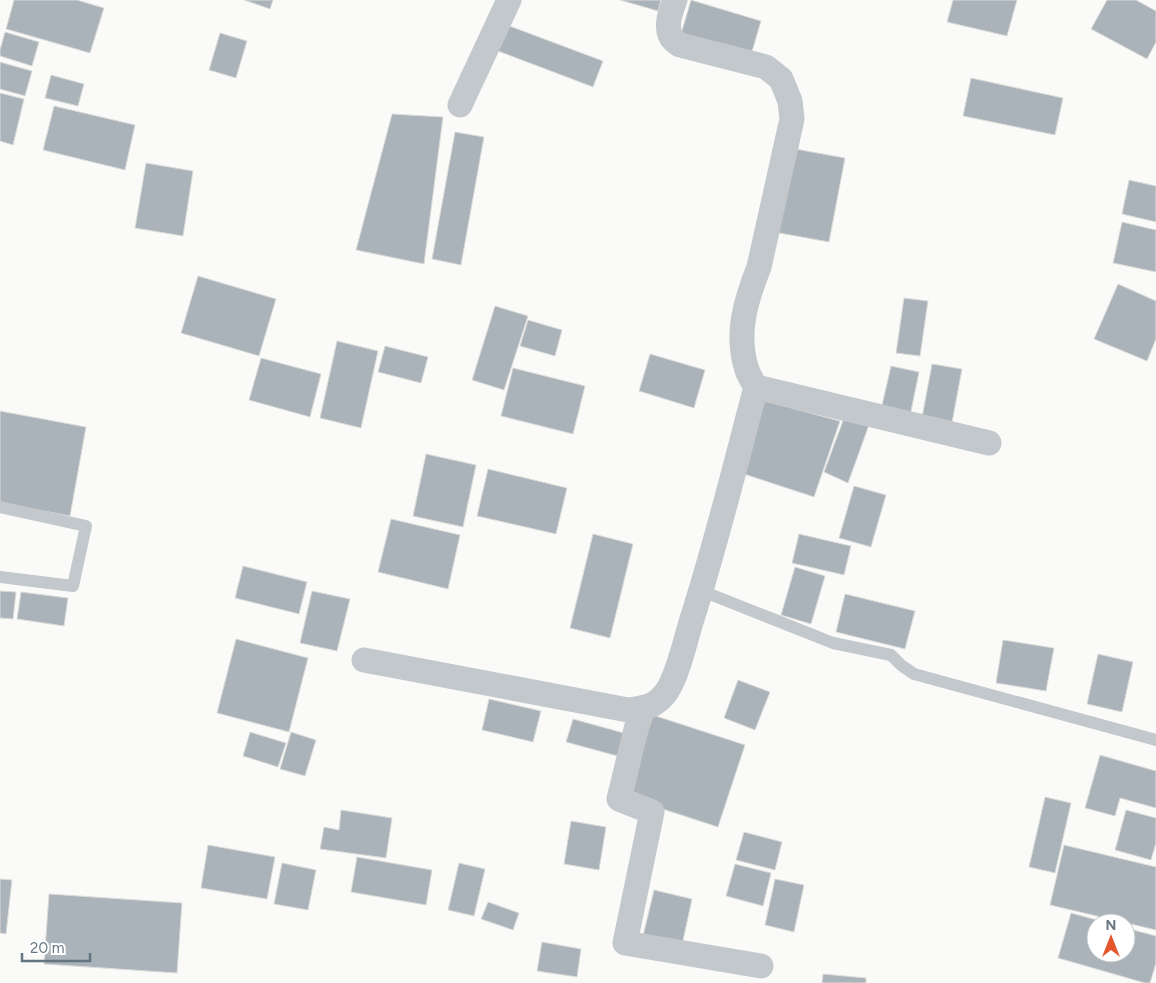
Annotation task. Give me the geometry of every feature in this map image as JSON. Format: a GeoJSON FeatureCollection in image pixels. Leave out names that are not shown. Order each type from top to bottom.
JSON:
{"type":"FeatureCollection","features":[{"type":"Feature","properties":{"kind":"street"},"geometry":{"type":"LineString","coordinates":[[460,105],[509,0]]}},
{"type":"Feature","properties":{"kind":"street"},"geometry":{"type":"LineString","coordinates":[[364,660],[628,710],[641,709],[655,704],[667,690],[675,673],[702,591],[756,387],[747,371],[742,351],[742,324],[759,267],[792,119],[790,101],[781,79],[766,67],[680,45],[671,39],[669,16],[675,0]]}},
{"type":"Feature","properties":{"kind":"street"},"geometry":{"type":"LineString","coordinates":[[756,387],[989,443]]}},
{"type":"Feature","properties":{"kind":"street"},"geometry":{"type":"LineString","coordinates":[[641,709],[619,798],[652,812],[625,943],[761,966]]}},
{"type":"Feature","properties":{"kind":"lane"},"geometry":{"type":"LineString","coordinates":[[0,507],[86,526],[73,586],[0,577]]}},
{"type":"Feature","properties":{"kind":"lane"},"geometry":{"type":"LineString","coordinates":[[702,591],[833,642],[891,655],[914,674],[1156,740]]}},
{"type":"Feature","properties":{"kind":"building"},"geometry":{"type":"Polygon","coordinates":[[[14,0],[77,0],[104,8],[90,53],[6,29],[14,0]]]}},
{"type":"Feature","properties":{"kind":"building"},"geometry":{"type":"Polygon","coordinates":[[[244,0],[273,0],[270,9],[244,0]]]}},
{"type":"Feature","properties":{"kind":"building"},"geometry":{"type":"Polygon","coordinates":[[[620,0],[661,0],[658,11],[620,0]]]}},
{"type":"Feature","properties":{"kind":"building"},"geometry":{"type":"Polygon","coordinates":[[[691,0],[761,21],[751,55],[681,34],[691,0]]]}},
{"type":"Feature","properties":{"kind":"building"},"geometry":{"type":"Polygon","coordinates":[[[953,0],[1017,0],[1007,36],[947,22],[953,0]]]}},
{"type":"Feature","properties":{"kind":"building"},"geometry":{"type":"Polygon","coordinates":[[[1107,0],[1136,0],[1156,11],[1156,42],[1147,59],[1091,29],[1107,0]]]}},
{"type":"Feature","properties":{"kind":"building"},"geometry":{"type":"Polygon","coordinates":[[[507,25],[603,61],[593,87],[498,51],[507,25]]]}},
{"type":"Feature","properties":{"kind":"building"},"geometry":{"type":"Polygon","coordinates":[[[5,32],[39,42],[32,66],[0,56],[5,32]]]}},
{"type":"Feature","properties":{"kind":"building"},"geometry":{"type":"Polygon","coordinates":[[[220,33],[247,41],[236,78],[209,70],[220,33]]]}},
{"type":"Feature","properties":{"kind":"building"},"geometry":{"type":"Polygon","coordinates":[[[0,62],[32,71],[25,96],[0,89],[0,62]]]}},
{"type":"Feature","properties":{"kind":"building"},"geometry":{"type":"Polygon","coordinates":[[[51,75],[84,84],[78,106],[45,98],[51,75]]]}},
{"type":"Feature","properties":{"kind":"building"},"geometry":{"type":"Polygon","coordinates":[[[971,78],[1063,98],[1055,135],[963,116],[971,78]]]}},
{"type":"Feature","properties":{"kind":"building"},"geometry":{"type":"Polygon","coordinates":[[[0,93],[24,99],[13,145],[0,141],[0,93]]]}},
{"type":"Feature","properties":{"kind":"building"},"geometry":{"type":"Polygon","coordinates":[[[54,106],[135,125],[125,170],[43,150],[54,106]]]}},
{"type":"Feature","properties":{"kind":"building"},"geometry":{"type":"Polygon","coordinates":[[[392,114],[443,117],[424,264],[356,250],[392,114]]]}},
{"type":"Feature","properties":{"kind":"building"},"geometry":{"type":"Polygon","coordinates":[[[455,132],[484,137],[461,265],[432,259],[455,132]]]}},
{"type":"Feature","properties":{"kind":"building"},"geometry":{"type":"Polygon","coordinates":[[[790,148],[845,158],[829,242],[774,232],[790,148]]]}},
{"type":"Feature","properties":{"kind":"building"},"geometry":{"type":"Polygon","coordinates":[[[146,163],[193,171],[183,236],[135,228],[146,163]]]}},
{"type":"Feature","properties":{"kind":"building"},"geometry":{"type":"Polygon","coordinates":[[[1129,180],[1156,186],[1156,222],[1122,214],[1129,180]]]}},
{"type":"Feature","properties":{"kind":"building"},"geometry":{"type":"Polygon","coordinates":[[[1122,222],[1156,230],[1156,272],[1113,263],[1122,222]]]}},
{"type":"Feature","properties":{"kind":"building"},"geometry":{"type":"Polygon","coordinates":[[[198,276],[276,299],[259,356],[181,333],[198,276]]]}},
{"type":"Feature","properties":{"kind":"building"},"geometry":{"type":"Polygon","coordinates":[[[1118,284],[1156,301],[1156,339],[1147,361],[1094,339],[1118,284]]]}},
{"type":"Feature","properties":{"kind":"building"},"geometry":{"type":"Polygon","coordinates":[[[904,298],[928,301],[920,356],[896,353],[904,298]]]}},
{"type":"Feature","properties":{"kind":"building"},"geometry":{"type":"Polygon","coordinates":[[[495,306],[528,316],[504,390],[472,380],[495,306]]]}},
{"type":"Feature","properties":{"kind":"building"},"geometry":{"type":"Polygon","coordinates":[[[528,320],[562,330],[555,356],[520,346],[528,320]]]}},
{"type":"Feature","properties":{"kind":"building"},"geometry":{"type":"Polygon","coordinates":[[[337,341],[378,351],[361,428],[320,418],[337,341]]]}},
{"type":"Feature","properties":{"kind":"building"},"geometry":{"type":"Polygon","coordinates":[[[385,346],[428,357],[421,383],[378,372],[385,346]]]}},
{"type":"Feature","properties":{"kind":"building"},"geometry":{"type":"Polygon","coordinates":[[[650,354],[705,370],[694,408],[639,391],[650,354]]]}},
{"type":"Feature","properties":{"kind":"building"},"geometry":{"type":"Polygon","coordinates":[[[261,358],[321,374],[310,417],[249,400],[261,358]]]}},
{"type":"Feature","properties":{"kind":"building"},"geometry":{"type":"Polygon","coordinates":[[[932,364],[962,369],[951,428],[921,423],[932,364]]]}},
{"type":"Feature","properties":{"kind":"building"},"geometry":{"type":"Polygon","coordinates":[[[891,366],[919,372],[909,421],[880,414],[891,366]]]}},
{"type":"Feature","properties":{"kind":"building"},"geometry":{"type":"Polygon","coordinates":[[[513,368],[585,386],[573,434],[501,416],[513,368]]]}},
{"type":"Feature","properties":{"kind":"building"},"geometry":{"type":"Polygon","coordinates":[[[762,400],[840,421],[814,497],[738,472],[762,400]]]}},
{"type":"Feature","properties":{"kind":"building"},"geometry":{"type":"Polygon","coordinates":[[[0,411],[86,427],[70,516],[0,503],[0,411]]]}},
{"type":"Feature","properties":{"kind":"building"},"geometry":{"type":"Polygon","coordinates":[[[844,418],[869,425],[848,483],[824,472],[844,418]]]}},
{"type":"Feature","properties":{"kind":"building"},"geometry":{"type":"Polygon","coordinates":[[[426,454],[476,465],[463,527],[413,516],[426,454]]]}},
{"type":"Feature","properties":{"kind":"building"},"geometry":{"type":"Polygon","coordinates":[[[488,469],[567,488],[556,534],[477,516],[488,469]]]}},
{"type":"Feature","properties":{"kind":"building"},"geometry":{"type":"Polygon","coordinates":[[[854,486],[886,495],[871,547],[839,538],[854,486]]]}},
{"type":"Feature","properties":{"kind":"building"},"geometry":{"type":"Polygon","coordinates":[[[391,519],[460,535],[448,589],[378,572],[391,519]]]}},
{"type":"Feature","properties":{"kind":"building"},"geometry":{"type":"Polygon","coordinates":[[[593,534],[633,544],[610,638],[570,628],[593,534]]]}},
{"type":"Feature","properties":{"kind":"building"},"geometry":{"type":"Polygon","coordinates":[[[799,534],[851,546],[844,575],[792,563],[799,534]]]}},
{"type":"Feature","properties":{"kind":"building"},"geometry":{"type":"Polygon","coordinates":[[[243,566],[307,582],[299,614],[235,598],[243,566]]]}},
{"type":"Feature","properties":{"kind":"building"},"geometry":{"type":"Polygon","coordinates":[[[795,567],[825,576],[811,624],[781,615],[795,567]]]}},
{"type":"Feature","properties":{"kind":"building"},"geometry":{"type":"Polygon","coordinates":[[[0,591],[16,592],[13,619],[0,618],[0,591]]]}},
{"type":"Feature","properties":{"kind":"building"},"geometry":{"type":"Polygon","coordinates":[[[312,591],[350,599],[337,651],[300,643],[312,591]]]}},
{"type":"Feature","properties":{"kind":"building"},"geometry":{"type":"Polygon","coordinates":[[[21,592],[68,598],[64,626],[17,619],[21,592]]]}},
{"type":"Feature","properties":{"kind":"building"},"geometry":{"type":"Polygon","coordinates":[[[845,594],[915,611],[905,649],[836,632],[845,594]]]}},
{"type":"Feature","properties":{"kind":"building"},"geometry":{"type":"Polygon","coordinates":[[[236,639],[308,658],[289,732],[217,713],[236,639]]]}},
{"type":"Feature","properties":{"kind":"building"},"geometry":{"type":"Polygon","coordinates":[[[1003,640],[1054,648],[1046,691],[996,683],[1003,640]]]}},
{"type":"Feature","properties":{"kind":"building"},"geometry":{"type":"Polygon","coordinates":[[[1098,654],[1133,662],[1122,712],[1087,704],[1098,654]]]}},
{"type":"Feature","properties":{"kind":"building"},"geometry":{"type":"Polygon","coordinates":[[[738,680],[770,692],[755,730],[724,718],[738,680]]]}},
{"type":"Feature","properties":{"kind":"building"},"geometry":{"type":"Polygon","coordinates":[[[489,699],[541,711],[533,742],[482,730],[489,699]]]}},
{"type":"Feature","properties":{"kind":"building"},"geometry":{"type":"Polygon","coordinates":[[[653,715],[745,745],[718,827],[626,797],[653,715]]]}},
{"type":"Feature","properties":{"kind":"building"},"geometry":{"type":"Polygon","coordinates":[[[573,719],[631,735],[625,758],[566,742],[573,719]]]}},
{"type":"Feature","properties":{"kind":"building"},"geometry":{"type":"Polygon","coordinates":[[[250,732],[286,743],[278,767],[243,756],[250,732]]]}},
{"type":"Feature","properties":{"kind":"building"},"geometry":{"type":"Polygon","coordinates":[[[291,732],[316,740],[305,776],[280,769],[291,732]]]}},
{"type":"Feature","properties":{"kind":"building"},"geometry":{"type":"Polygon","coordinates":[[[1100,755],[1156,771],[1156,808],[1120,798],[1115,816],[1085,808],[1100,755]]]}},
{"type":"Feature","properties":{"kind":"building"},"geometry":{"type":"Polygon","coordinates":[[[1045,797],[1071,803],[1055,873],[1029,867],[1045,797]]]}},
{"type":"Feature","properties":{"kind":"building"},"geometry":{"type":"Polygon","coordinates":[[[341,810],[392,818],[386,858],[320,849],[324,827],[339,830],[341,810]]]}},
{"type":"Feature","properties":{"kind":"building"},"geometry":{"type":"Polygon","coordinates":[[[1126,810],[1156,818],[1156,843],[1151,860],[1115,850],[1126,810]]]}},
{"type":"Feature","properties":{"kind":"building"},"geometry":{"type":"Polygon","coordinates":[[[571,821],[606,827],[599,870],[564,864],[571,821]]]}},
{"type":"Feature","properties":{"kind":"building"},"geometry":{"type":"Polygon","coordinates":[[[744,832],[782,842],[775,870],[736,860],[744,832]]]}},
{"type":"Feature","properties":{"kind":"building"},"geometry":{"type":"Polygon","coordinates":[[[208,845],[275,857],[267,899],[201,888],[208,845]]]}},
{"type":"Feature","properties":{"kind":"building"},"geometry":{"type":"Polygon","coordinates":[[[1064,845],[1156,867],[1156,930],[1136,925],[1136,913],[1086,913],[1050,905],[1064,845]]]}},
{"type":"Feature","properties":{"kind":"building"},"geometry":{"type":"Polygon","coordinates":[[[357,857],[432,870],[426,905],[351,892],[357,857]]]}},
{"type":"Feature","properties":{"kind":"building"},"geometry":{"type":"Polygon","coordinates":[[[282,863],[316,870],[308,910],[274,904],[282,863]]]}},
{"type":"Feature","properties":{"kind":"building"},"geometry":{"type":"Polygon","coordinates":[[[459,863],[485,869],[474,916],[448,910],[459,863]]]}},
{"type":"Feature","properties":{"kind":"building"},"geometry":{"type":"Polygon","coordinates":[[[735,864],[771,873],[763,906],[726,896],[735,864]]]}},
{"type":"Feature","properties":{"kind":"building"},"geometry":{"type":"Polygon","coordinates":[[[0,879],[12,880],[6,934],[0,933],[0,879]]]}},
{"type":"Feature","properties":{"kind":"building"},"geometry":{"type":"Polygon","coordinates":[[[775,879],[804,885],[794,932],[765,925],[775,879]]]}},
{"type":"Feature","properties":{"kind":"building"},"geometry":{"type":"Polygon","coordinates":[[[654,890],[692,899],[682,945],[643,936],[654,890]]]}},
{"type":"Feature","properties":{"kind":"building"},"geometry":{"type":"Polygon","coordinates":[[[49,894],[182,903],[177,973],[44,964],[49,894]]]}},
{"type":"Feature","properties":{"kind":"building"},"geometry":{"type":"Polygon","coordinates":[[[488,902],[519,913],[513,930],[481,919],[488,902]]]}},
{"type":"Feature","properties":{"kind":"building"},"geometry":{"type":"Polygon","coordinates":[[[1071,913],[1086,917],[1086,963],[1136,963],[1136,931],[1156,936],[1156,963],[1150,983],[1058,958],[1071,913]]]}},
{"type":"Feature","properties":{"kind":"building"},"geometry":{"type":"Polygon","coordinates":[[[542,942],[581,949],[577,977],[537,971],[542,942]]]}},
{"type":"Feature","properties":{"kind":"building"},"geometry":{"type":"Polygon","coordinates":[[[823,974],[866,978],[866,983],[822,983],[823,974]]]}}]}
